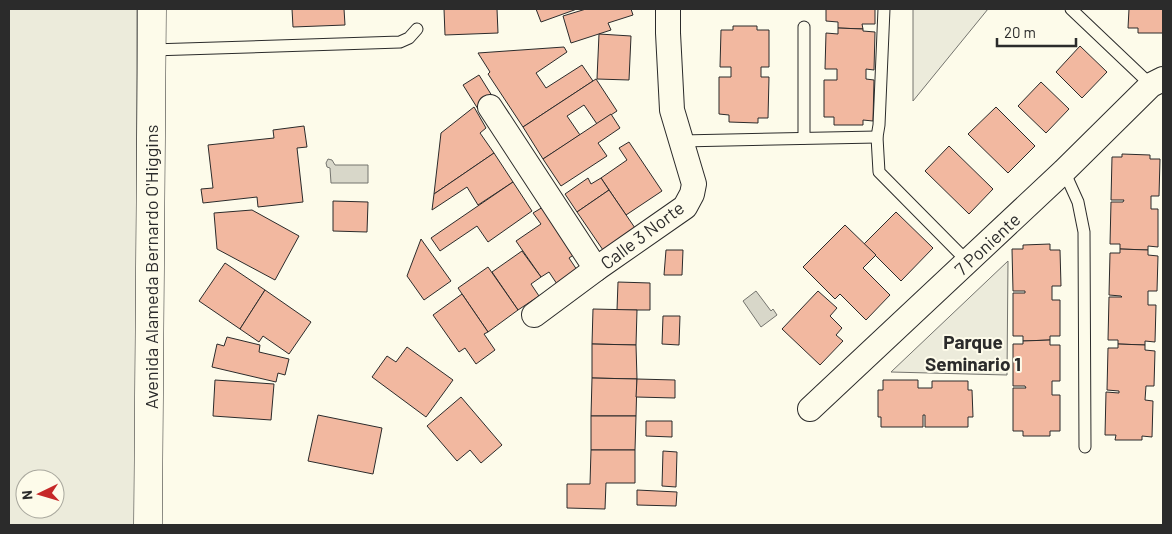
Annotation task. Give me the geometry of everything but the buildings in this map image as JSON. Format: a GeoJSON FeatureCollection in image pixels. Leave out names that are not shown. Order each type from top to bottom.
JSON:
{"type":"FeatureCollection","features":[{"type":"Feature","properties":{"kind":"main road","name":"Avenida Alameda Bernardo O'Higgins"},"geometry":{"type":"LineString","coordinates":[[148,525],[152,9]]}},
{"type":"Feature","properties":{"kind":"street","name":"Calle 3 Norte"},"geometry":{"type":"LineString","coordinates":[[534,315],[596,269],[686,207],[692,194],[694,184],[672,110],[668,9]]}},
{"type":"Feature","properties":{"kind":"street","name":"7 Poniente"},"geometry":{"type":"LineString","coordinates":[[810,409],[1064,172],[1157,82]]}},
{"type":"Feature","properties":{"kind":"street"},"geometry":{"type":"LineString","coordinates":[[490,107],[596,269]]}},
{"type":"Feature","properties":{"kind":"lane"},"geometry":{"type":"LineString","coordinates":[[884,9],[877,137],[879,172],[968,262]]}},
{"type":"Feature","properties":{"kind":"lane"},"geometry":{"type":"LineString","coordinates":[[1071,9],[1157,82]]}},
{"type":"Feature","properties":{"kind":"lane"},"geometry":{"type":"LineString","coordinates":[[804,27],[804,138]]}},
{"type":"Feature","properties":{"kind":"lane"},"geometry":{"type":"LineString","coordinates":[[152,50],[400,42],[408,38],[417,29]]}},
{"type":"Feature","properties":{"kind":"lane"},"geometry":{"type":"LineString","coordinates":[[681,141],[877,137]]}},
{"type":"Feature","properties":{"kind":"lane"},"geometry":{"type":"LineString","coordinates":[[1064,172],[1078,202],[1084,232],[1085,446]]}},
{"type":"Feature","properties":{"kind":"shaded area"},"geometry":{"type":"Polygon","coordinates":[[[9,9],[137,9],[136,525],[9,525],[9,9]]]}},
{"type":"Feature","properties":{"kind":"shaded area"},"geometry":{"type":"Polygon","coordinates":[[[913,9],[988,9],[913,101],[913,9]]]}},
{"type":"Feature","properties":{"kind":"shaded area"},"geometry":{"type":"Polygon","coordinates":[[[328,159],[332,160],[335,165],[368,165],[368,183],[331,183],[330,168],[327,167],[326,163],[328,159]]]}},
{"type":"Feature","properties":{"kind":"shaded area"},"geometry":{"type":"Polygon","coordinates":[[[1008,261],[1007,375],[891,372],[1008,261]]]}},
{"type":"Feature","properties":{"kind":"shaded area"},"geometry":{"type":"Polygon","coordinates":[[[756,291],[771,311],[773,309],[777,315],[761,327],[743,301],[756,291]]]}},
{"type":"Feature","properties":{"kind":"district","name":"Parque Seminario 1"},"geometry":{"type":"Point","coordinates":[973,352]}}]}
